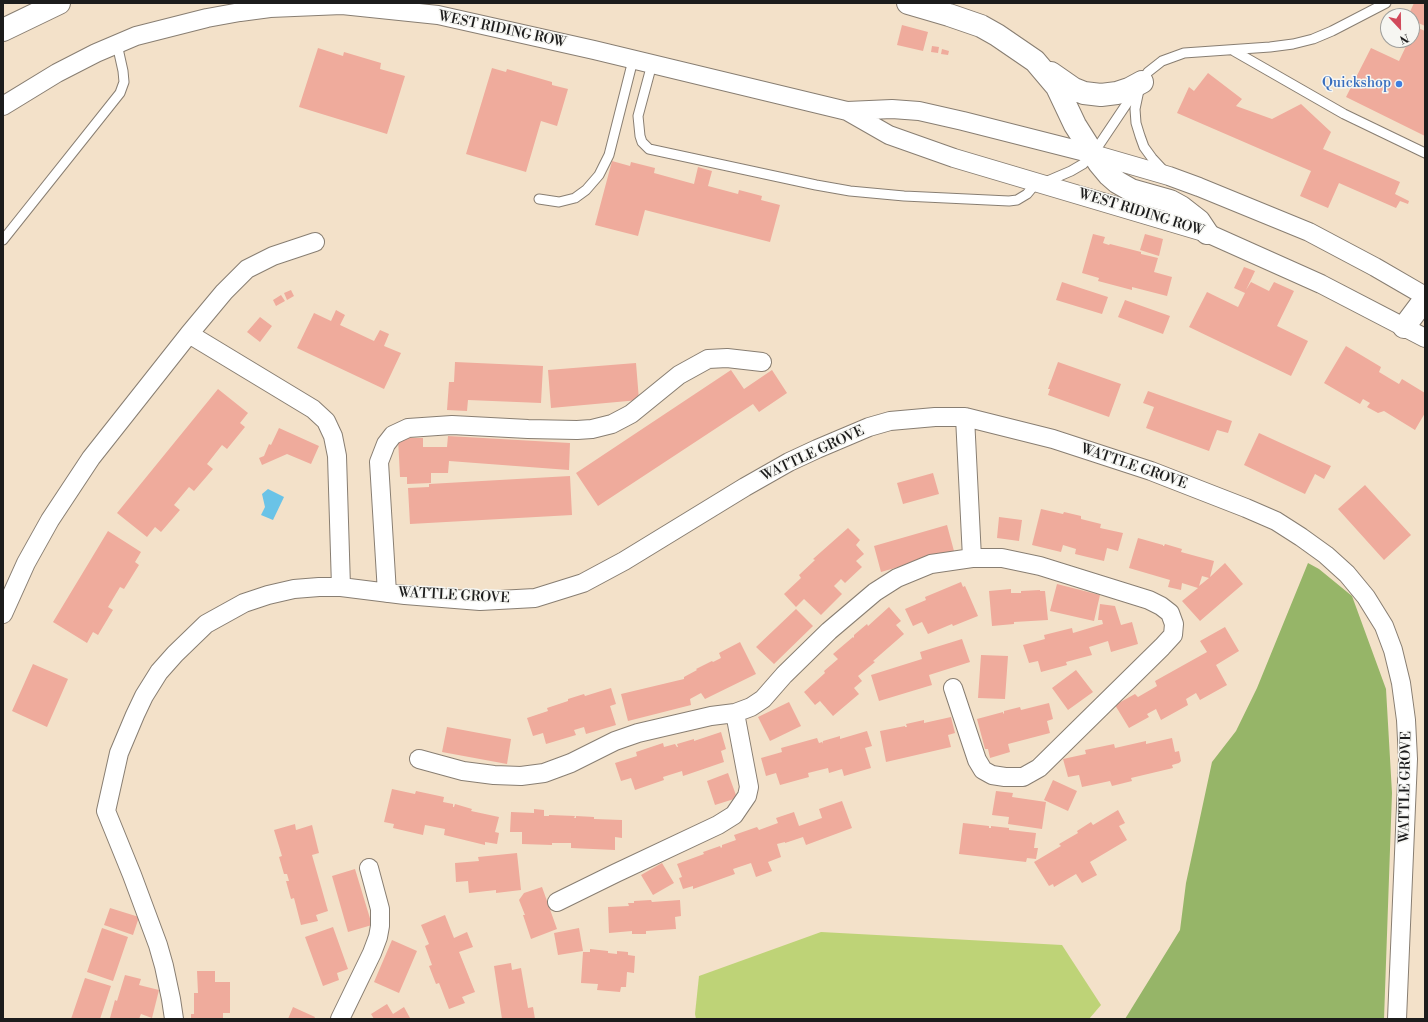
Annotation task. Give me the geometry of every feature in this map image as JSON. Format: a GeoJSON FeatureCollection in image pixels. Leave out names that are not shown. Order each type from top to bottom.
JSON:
{"type":"FeatureCollection","features":[{"type":"Feature","properties":{"kind":"main road"},"geometry":{"type":"LineString","coordinates":[[3,30],[59,3]]}},
{"type":"Feature","properties":{"kind":"main road"},"geometry":{"type":"LineString","coordinates":[[908,3],[981,26],[1036,61],[1068,85],[1084,93],[1117,93],[1141,83]]}},
{"type":"Feature","properties":{"kind":"main road"},"geometry":{"type":"LineString","coordinates":[[1036,61],[1057,87],[1075,125],[1093,154],[1109,175],[1117,182],[1131,190],[1170,201],[1199,221],[1207,233]]}},
{"type":"Feature","properties":{"kind":"main road"},"geometry":{"type":"LineString","coordinates":[[1404,327],[1425,299]]}},
{"type":"Feature","properties":{"kind":"street","name":"WEST RIDING ROW"},"geometry":{"type":"LineString","coordinates":[[3,106],[57,73],[96,53],[136,36],[207,18],[270,8],[342,5],[438,16],[652,64],[847,111],[919,111],[1093,154],[1169,176],[1246,205],[1309,232],[1425,296]]}},
{"type":"Feature","properties":{"kind":"street","name":"WEST RIDING ROW"},"geometry":{"type":"LineString","coordinates":[[847,111],[889,135],[954,158],[1207,233],[1321,284],[1425,338]]}},
{"type":"Feature","properties":{"kind":"street"},"geometry":{"type":"LineString","coordinates":[[3,614],[26,563],[50,520],[91,458],[224,292],[247,269],[273,256],[315,242]]}},
{"type":"Feature","properties":{"kind":"street"},"geometry":{"type":"LineString","coordinates":[[189,334],[313,409],[326,421],[333,436],[337,456],[342,587]]}},
{"type":"Feature","properties":{"kind":"street"},"geometry":{"type":"LineString","coordinates":[[387,593],[379,462],[386,444],[393,435],[408,428],[452,425],[535,429],[592,429],[612,424],[631,414],[679,375],[708,359],[727,358],[762,362]]}},
{"type":"Feature","properties":{"kind":"street","name":"WATTLE GROVE"},"geometry":{"type":"LineString","coordinates":[[174,1019],[166,973],[158,945],[106,811],[119,753],[144,696],[159,672],[187,640],[206,624],[244,603],[268,595],[294,589],[319,587],[342,587],[387,593],[480,601],[535,598],[583,583],[618,564],[789,462],[843,437],[890,421],[935,417],[965,417],[1053,439],[1151,471],[1270,519],[1301,536],[1326,555],[1347,574],[1366,597],[1384,626],[1393,650],[1401,683],[1406,720],[1408,759],[1397,1019]]}},
{"type":"Feature","properties":{"kind":"street"},"geometry":{"type":"LineString","coordinates":[[965,417],[972,558]]}},
{"type":"Feature","properties":{"kind":"street"},"geometry":{"type":"LineString","coordinates":[[419,760],[463,771],[494,775],[521,776],[544,773],[638,733],[711,716],[735,713],[751,707],[763,699],[784,675],[829,630],[875,592],[897,578],[932,564],[972,558],[1002,558],[1040,566],[1149,600],[1161,606],[1170,613],[1174,624],[1173,635],[1039,768],[1023,777],[992,775],[983,770],[977,760],[953,688]]}},
{"type":"Feature","properties":{"kind":"street"},"geometry":{"type":"LineString","coordinates":[[556,902],[718,825],[734,815],[748,796],[749,786],[735,713]]}},
{"type":"Feature","properties":{"kind":"street"},"geometry":{"type":"LineString","coordinates":[[340,1019],[372,953],[378,937],[380,926],[380,909],[369,868]]}},
{"type":"Feature","properties":{"kind":"lane"},"geometry":{"type":"LineString","coordinates":[[652,64],[638,116],[642,142],[649,149],[850,191],[904,196],[1009,201],[1017,200],[1040,183],[1071,171],[1083,164],[1093,154],[1148,72],[1162,61],[1184,53],[1285,45],[1313,39],[1332,31],[1386,3]]}},
{"type":"Feature","properties":{"kind":"lane"},"geometry":{"type":"LineString","coordinates":[[3,240],[120,93],[124,82],[124,71],[117,44]]}},
{"type":"Feature","properties":{"kind":"lane"},"geometry":{"type":"LineString","coordinates":[[1233,50],[1344,114],[1425,153]]}},
{"type":"Feature","properties":{"kind":"lane"},"geometry":{"type":"LineString","coordinates":[[539,199],[559,202],[575,198],[586,190],[599,175],[609,155],[633,60]]}},
{"type":"Feature","properties":{"kind":"lane"},"geometry":{"type":"LineString","coordinates":[[1141,83],[1137,98],[1136,123],[1144,147],[1169,176]]}},
{"type":"Feature","properties":{"kind":"green space"},"geometry":{"type":"Polygon","coordinates":[[[1308,563],[1319,569],[1352,596],[1386,689],[1392,793],[1384,1019],[1125,1019],[1180,930],[1186,883],[1212,762],[1236,731],[1257,688],[1308,563]]]}},
{"type":"Feature","properties":{"kind":"green space"},"geometry":{"type":"Polygon","coordinates":[[[821,932],[1062,945],[1101,1005],[1089,1019],[696,1019],[695,1014],[699,976],[821,932]]]}},
{"type":"Feature","properties":{"kind":"water"},"geometry":{"type":"Polygon","coordinates":[[[268,489],[284,497],[273,520],[261,515],[265,507],[262,494],[268,489]]]}},
{"type":"Feature","properties":{"kind":"building"},"geometry":{"type":"Polygon","coordinates":[[[1414,3],[1425,3],[1425,26],[1420,24],[1420,8],[1412,8],[1414,3]]]}},
{"type":"Feature","properties":{"kind":"building"},"geometry":{"type":"Polygon","coordinates":[[[902,25],[928,32],[923,51],[897,45],[902,25]]]}},
{"type":"Feature","properties":{"kind":"building"},"geometry":{"type":"Polygon","coordinates":[[[1420,29],[1425,31],[1425,136],[1346,97],[1371,48],[1399,61],[1405,48],[1420,48],[1420,29]]]}},
{"type":"Feature","properties":{"kind":"building"},"geometry":{"type":"Polygon","coordinates":[[[932,46],[939,47],[938,53],[931,52],[932,46]]]}},
{"type":"Feature","properties":{"kind":"building"},"geometry":{"type":"Polygon","coordinates":[[[318,48],[343,56],[344,52],[381,63],[380,69],[405,76],[387,134],[299,107],[318,48]]]}},
{"type":"Feature","properties":{"kind":"building"},"geometry":{"type":"Polygon","coordinates":[[[942,49],[949,51],[948,55],[941,54],[942,49]]]}},
{"type":"Feature","properties":{"kind":"building"},"geometry":{"type":"Polygon","coordinates":[[[492,68],[506,72],[507,69],[552,82],[552,85],[568,89],[557,126],[541,121],[526,172],[466,154],[492,68]]]}},
{"type":"Feature","properties":{"kind":"building"},"geometry":{"type":"Polygon","coordinates":[[[1208,73],[1242,99],[1236,106],[1272,119],[1301,104],[1331,132],[1323,149],[1400,182],[1395,194],[1409,201],[1408,204],[1400,201],[1396,208],[1339,183],[1328,208],[1300,196],[1311,171],[1177,113],[1189,87],[1194,91],[1208,73]]]}},
{"type":"Feature","properties":{"kind":"building"},"geometry":{"type":"Polygon","coordinates":[[[612,161],[630,166],[631,162],[655,168],[654,173],[694,184],[698,167],[712,171],[708,186],[738,194],[739,190],[762,196],[761,200],[780,205],[770,242],[645,210],[638,236],[595,225],[612,161]]]}},
{"type":"Feature","properties":{"kind":"building"},"geometry":{"type":"Polygon","coordinates":[[[1093,234],[1105,237],[1103,243],[1141,252],[1141,254],[1158,258],[1154,272],[1172,277],[1167,296],[1132,287],[1132,290],[1098,281],[1099,278],[1082,273],[1093,234]]]}},
{"type":"Feature","properties":{"kind":"building"},"geometry":{"type":"Polygon","coordinates":[[[1145,234],[1163,239],[1159,256],[1140,250],[1145,234]]]}},
{"type":"Feature","properties":{"kind":"building"},"geometry":{"type":"Polygon","coordinates":[[[1244,267],[1255,271],[1246,290],[1251,282],[1269,291],[1274,282],[1294,291],[1277,326],[1308,341],[1291,376],[1189,327],[1207,292],[1238,307],[1245,293],[1234,288],[1244,267]]]}},
{"type":"Feature","properties":{"kind":"building"},"geometry":{"type":"Polygon","coordinates":[[[1062,282],[1108,297],[1102,314],[1056,300],[1062,282]]]}},
{"type":"Feature","properties":{"kind":"building"},"geometry":{"type":"Polygon","coordinates":[[[291,290],[294,296],[287,300],[284,293],[291,290]]]}},
{"type":"Feature","properties":{"kind":"building"},"geometry":{"type":"Polygon","coordinates":[[[281,295],[285,301],[276,306],[273,300],[281,295]]]}},
{"type":"Feature","properties":{"kind":"building"},"geometry":{"type":"Polygon","coordinates":[[[1125,300],[1170,316],[1163,334],[1118,317],[1125,300]]]}},
{"type":"Feature","properties":{"kind":"building"},"geometry":{"type":"Polygon","coordinates":[[[336,310],[345,315],[340,325],[374,341],[380,330],[389,334],[384,346],[401,353],[384,389],[297,348],[314,313],[331,321],[336,310]]]}},
{"type":"Feature","properties":{"kind":"building"},"geometry":{"type":"Polygon","coordinates":[[[260,317],[272,326],[260,342],[247,332],[260,317]]]}},
{"type":"Feature","properties":{"kind":"building"},"geometry":{"type":"Polygon","coordinates":[[[1346,346],[1381,367],[1379,372],[1399,384],[1402,379],[1425,393],[1425,413],[1415,430],[1384,411],[1378,413],[1367,407],[1370,403],[1363,399],[1360,404],[1324,383],[1346,346]]]}},
{"type":"Feature","properties":{"kind":"building"},"geometry":{"type":"Polygon","coordinates":[[[455,362],[543,366],[541,403],[468,400],[467,411],[447,410],[449,382],[454,382],[455,362]]]}},
{"type":"Feature","properties":{"kind":"building"},"geometry":{"type":"Polygon","coordinates":[[[1058,362],[1121,384],[1109,417],[1048,395],[1050,389],[1048,389],[1058,362]]]}},
{"type":"Feature","properties":{"kind":"building"},"geometry":{"type":"Polygon","coordinates":[[[636,363],[639,400],[551,408],[548,370],[636,363]]]}},
{"type":"Feature","properties":{"kind":"building"},"geometry":{"type":"Polygon","coordinates":[[[731,370],[744,389],[772,370],[787,393],[759,412],[753,404],[598,506],[576,473],[731,370]]]}},
{"type":"Feature","properties":{"kind":"building"},"geometry":{"type":"Polygon","coordinates":[[[218,389],[248,413],[240,423],[245,427],[227,449],[222,445],[207,464],[213,469],[194,491],[189,487],[174,505],[180,510],[161,532],[155,527],[147,537],[117,513],[218,389]]]}},
{"type":"Feature","properties":{"kind":"building"},"geometry":{"type":"Polygon","coordinates":[[[1148,391],[1232,421],[1228,433],[1217,430],[1209,451],[1146,428],[1154,407],[1143,403],[1148,391]]]}},
{"type":"Feature","properties":{"kind":"building"},"geometry":{"type":"Polygon","coordinates":[[[279,428],[319,446],[311,464],[287,454],[262,465],[259,458],[264,456],[269,444],[271,445],[279,428]]]}},
{"type":"Feature","properties":{"kind":"building"},"geometry":{"type":"Polygon","coordinates":[[[1259,433],[1331,466],[1324,479],[1315,474],[1305,494],[1244,465],[1259,433]]]}},
{"type":"Feature","properties":{"kind":"building"},"geometry":{"type":"Polygon","coordinates":[[[448,436],[570,443],[569,470],[449,461],[448,473],[431,473],[431,483],[407,484],[407,477],[400,477],[398,438],[423,438],[423,447],[447,447],[448,436]]]}},
{"type":"Feature","properties":{"kind":"building"},"geometry":{"type":"Polygon","coordinates":[[[933,473],[939,494],[903,504],[897,483],[933,473]]]}},
{"type":"Feature","properties":{"kind":"building"},"geometry":{"type":"Polygon","coordinates":[[[570,476],[572,515],[410,524],[408,488],[429,487],[429,484],[570,476]]]}},
{"type":"Feature","properties":{"kind":"building"},"geometry":{"type":"Polygon","coordinates":[[[1365,485],[1411,535],[1384,560],[1338,509],[1365,485]]]}},
{"type":"Feature","properties":{"kind":"building"},"geometry":{"type":"Polygon","coordinates":[[[1041,509],[1081,516],[1081,519],[1101,524],[1100,528],[1123,533],[1118,551],[1107,548],[1104,561],[1075,554],[1076,549],[1063,545],[1061,552],[1032,545],[1041,509]]]}},
{"type":"Feature","properties":{"kind":"building"},"geometry":{"type":"Polygon","coordinates":[[[999,517],[1022,520],[1019,541],[997,538],[999,517]]]}},
{"type":"Feature","properties":{"kind":"building"},"geometry":{"type":"Polygon","coordinates":[[[947,525],[954,551],[881,572],[874,546],[947,525]]]}},
{"type":"Feature","properties":{"kind":"building"},"geometry":{"type":"Polygon","coordinates":[[[848,528],[860,540],[856,545],[864,554],[856,561],[862,567],[845,583],[841,579],[834,586],[842,594],[821,615],[804,599],[796,607],[784,594],[801,578],[799,575],[815,560],[813,559],[848,528]]]}},
{"type":"Feature","properties":{"kind":"building"},"geometry":{"type":"Polygon","coordinates":[[[108,531],[141,552],[135,562],[139,565],[124,589],[120,587],[108,607],[113,610],[98,635],[93,632],[87,643],[53,622],[108,531]]]}},
{"type":"Feature","properties":{"kind":"building"},"geometry":{"type":"Polygon","coordinates":[[[1138,538],[1163,546],[1165,544],[1182,549],[1181,552],[1214,561],[1210,577],[1225,563],[1243,584],[1200,621],[1182,601],[1198,588],[1182,583],[1181,590],[1168,587],[1170,580],[1129,568],[1138,538]],[[1202,576],[1199,586],[1209,578],[1202,576]]]}},
{"type":"Feature","properties":{"kind":"building"},"geometry":{"type":"Polygon","coordinates":[[[961,582],[963,587],[965,586],[978,616],[953,626],[952,624],[928,634],[922,622],[913,626],[905,609],[926,600],[925,597],[961,582]]]}},
{"type":"Feature","properties":{"kind":"building"},"geometry":{"type":"Polygon","coordinates":[[[1057,584],[1100,595],[1094,621],[1050,611],[1057,584]]]}},
{"type":"Feature","properties":{"kind":"building"},"geometry":{"type":"Polygon","coordinates":[[[1011,589],[1011,593],[1021,593],[1021,591],[1045,591],[1048,620],[1014,622],[1014,624],[992,626],[989,591],[1011,589]]]}},
{"type":"Feature","properties":{"kind":"building"},"geometry":{"type":"Polygon","coordinates":[[[1100,604],[1115,606],[1121,625],[1132,622],[1138,644],[1111,652],[1108,641],[1089,647],[1092,655],[1066,662],[1067,665],[1041,672],[1038,661],[1029,663],[1023,645],[1045,639],[1044,635],[1072,628],[1073,633],[1103,624],[1102,620],[1098,620],[1100,604]]]}},
{"type":"Feature","properties":{"kind":"building"},"geometry":{"type":"Polygon","coordinates":[[[889,607],[901,621],[896,625],[904,634],[858,676],[862,681],[854,688],[859,694],[833,716],[820,701],[815,705],[804,692],[838,659],[833,654],[853,637],[854,638],[854,635],[867,624],[868,626],[889,607]]]}},
{"type":"Feature","properties":{"kind":"building"},"geometry":{"type":"Polygon","coordinates":[[[796,609],[813,626],[774,664],[756,647],[796,609]]]}},
{"type":"Feature","properties":{"kind":"building"},"geometry":{"type":"Polygon","coordinates":[[[1225,627],[1239,651],[1216,665],[1227,685],[1200,700],[1196,693],[1186,699],[1188,705],[1161,720],[1156,709],[1147,714],[1149,717],[1129,728],[1115,705],[1135,694],[1138,697],[1157,686],[1155,681],[1207,652],[1200,641],[1225,627]]]}},
{"type":"Feature","properties":{"kind":"building"},"geometry":{"type":"Polygon","coordinates":[[[962,639],[970,662],[929,675],[932,685],[879,701],[871,675],[922,659],[920,652],[962,639]]]}},
{"type":"Feature","properties":{"kind":"building"},"geometry":{"type":"Polygon","coordinates":[[[740,642],[756,674],[705,699],[701,693],[690,699],[691,705],[628,721],[621,694],[684,679],[684,677],[697,670],[696,669],[721,658],[719,653],[740,642]]]}},
{"type":"Feature","properties":{"kind":"building"},"geometry":{"type":"Polygon","coordinates":[[[981,655],[1008,656],[1005,699],[978,698],[981,655]]]}},
{"type":"Feature","properties":{"kind":"building"},"geometry":{"type":"Polygon","coordinates":[[[33,664],[68,679],[47,727],[12,711],[33,664]]]}},
{"type":"Feature","properties":{"kind":"building"},"geometry":{"type":"Polygon","coordinates":[[[1076,670],[1093,692],[1068,710],[1052,688],[1076,670]]]}},
{"type":"Feature","properties":{"kind":"building"},"geometry":{"type":"Polygon","coordinates":[[[611,688],[616,704],[610,706],[616,725],[586,734],[584,727],[574,730],[576,735],[546,744],[543,733],[533,736],[527,718],[548,711],[547,708],[568,701],[568,699],[584,694],[585,696],[611,688]]]}},
{"type":"Feature","properties":{"kind":"building"},"geometry":{"type":"Polygon","coordinates":[[[789,702],[801,726],[770,741],[758,717],[789,702]]]}},
{"type":"Feature","properties":{"kind":"building"},"geometry":{"type":"Polygon","coordinates":[[[1049,703],[1053,719],[1047,721],[1050,733],[1008,744],[1010,752],[990,758],[988,749],[985,749],[977,719],[1003,712],[1003,714],[1004,711],[1020,707],[1021,710],[1049,703]]]}},
{"type":"Feature","properties":{"kind":"building"},"geometry":{"type":"Polygon","coordinates":[[[951,717],[955,733],[948,735],[951,747],[886,762],[880,731],[905,726],[907,727],[906,724],[924,720],[924,723],[951,717]]]}},
{"type":"Feature","properties":{"kind":"building"},"geometry":{"type":"Polygon","coordinates":[[[447,727],[511,739],[507,764],[442,752],[447,727]]]}},
{"type":"Feature","properties":{"kind":"building"},"geometry":{"type":"Polygon","coordinates":[[[867,731],[872,746],[865,748],[871,768],[844,776],[842,769],[829,773],[828,768],[808,773],[809,777],[780,785],[776,773],[766,776],[761,758],[782,752],[781,748],[817,738],[819,743],[822,742],[822,744],[823,741],[840,736],[840,739],[867,731]]]}},
{"type":"Feature","properties":{"kind":"building"},"geometry":{"type":"Polygon","coordinates":[[[721,732],[726,749],[721,751],[724,762],[683,776],[682,771],[663,777],[664,780],[635,790],[631,778],[621,781],[615,763],[637,756],[636,752],[663,743],[664,747],[675,744],[678,747],[677,744],[694,739],[694,741],[721,732]]]}},
{"type":"Feature","properties":{"kind":"building"},"geometry":{"type":"Polygon","coordinates":[[[1172,738],[1175,752],[1179,751],[1181,761],[1172,765],[1173,768],[1131,778],[1132,781],[1112,786],[1110,781],[1082,787],[1079,775],[1068,777],[1063,759],[1086,754],[1085,750],[1114,744],[1115,748],[1146,741],[1146,744],[1172,738]]]}},
{"type":"Feature","properties":{"kind":"building"},"geometry":{"type":"Polygon","coordinates":[[[728,773],[737,798],[715,805],[707,781],[728,773]]]}},
{"type":"Feature","properties":{"kind":"building"},"geometry":{"type":"Polygon","coordinates":[[[1053,780],[1077,791],[1068,811],[1044,800],[1053,780]]]}},
{"type":"Feature","properties":{"kind":"building"},"geometry":{"type":"Polygon","coordinates":[[[392,789],[415,794],[416,791],[444,797],[443,802],[453,804],[453,807],[455,804],[472,809],[471,811],[499,817],[495,832],[499,833],[497,844],[485,842],[485,845],[444,835],[445,829],[425,825],[423,835],[393,828],[394,824],[384,822],[392,789]]]}},
{"type":"Feature","properties":{"kind":"building"},"geometry":{"type":"Polygon","coordinates":[[[996,791],[1013,793],[1012,797],[1046,802],[1042,829],[1008,824],[1009,817],[992,815],[996,791]]]}},
{"type":"Feature","properties":{"kind":"building"},"geometry":{"type":"Polygon","coordinates":[[[842,801],[852,828],[806,845],[803,837],[777,844],[781,857],[768,862],[772,871],[756,877],[751,863],[733,869],[735,874],[693,889],[693,886],[683,889],[679,878],[682,877],[677,864],[704,854],[703,852],[720,846],[721,848],[722,845],[736,840],[734,835],[757,827],[759,830],[778,823],[776,818],[794,812],[799,826],[822,818],[819,809],[842,801]]]}},
{"type":"Feature","properties":{"kind":"building"},"geometry":{"type":"Polygon","coordinates":[[[534,809],[544,810],[544,816],[575,816],[574,818],[576,818],[576,816],[594,817],[594,819],[622,820],[622,838],[615,837],[615,850],[571,848],[571,843],[552,843],[552,845],[522,844],[522,832],[510,832],[511,812],[534,813],[534,809]]]}},
{"type":"Feature","properties":{"kind":"building"},"geometry":{"type":"Polygon","coordinates":[[[1118,810],[1125,823],[1119,826],[1127,840],[1090,862],[1097,875],[1082,883],[1076,874],[1054,887],[1053,884],[1049,886],[1034,862],[1061,846],[1059,844],[1078,833],[1077,831],[1091,822],[1093,825],[1118,810]]]}},
{"type":"Feature","properties":{"kind":"building"},"geometry":{"type":"Polygon","coordinates":[[[963,823],[989,826],[989,828],[991,828],[991,826],[1036,833],[1034,848],[1038,848],[1036,859],[1027,858],[1026,862],[959,854],[963,823]]]}},
{"type":"Feature","properties":{"kind":"building"},"geometry":{"type":"Polygon","coordinates":[[[295,824],[296,830],[312,825],[319,853],[312,855],[328,911],[316,915],[318,921],[301,925],[294,898],[291,899],[286,881],[289,881],[287,874],[284,874],[279,857],[282,856],[274,830],[295,824]]]}},
{"type":"Feature","properties":{"kind":"building"},"geometry":{"type":"Polygon","coordinates":[[[517,853],[521,890],[496,893],[496,890],[469,893],[468,881],[456,882],[455,863],[479,861],[478,857],[517,853]]]}},
{"type":"Feature","properties":{"kind":"building"},"geometry":{"type":"Polygon","coordinates":[[[662,863],[674,883],[653,895],[641,875],[662,863]]]}},
{"type":"Feature","properties":{"kind":"building"},"geometry":{"type":"Polygon","coordinates":[[[355,869],[372,925],[348,932],[332,876],[355,869]]]}},
{"type":"Feature","properties":{"kind":"building"},"geometry":{"type":"Polygon","coordinates":[[[542,887],[557,929],[531,939],[523,915],[525,915],[519,900],[524,893],[542,887]]]}},
{"type":"Feature","properties":{"kind":"building"},"geometry":{"type":"Polygon","coordinates":[[[651,900],[652,902],[680,900],[681,916],[675,917],[676,929],[646,931],[646,934],[632,934],[632,931],[609,933],[608,907],[629,906],[628,903],[634,903],[634,901],[651,900]]]}},
{"type":"Feature","properties":{"kind":"building"},"geometry":{"type":"Polygon","coordinates":[[[110,908],[139,917],[133,935],[104,925],[110,908]]]}},
{"type":"Feature","properties":{"kind":"building"},"geometry":{"type":"Polygon","coordinates":[[[445,915],[454,938],[467,932],[473,947],[459,952],[475,992],[462,997],[465,1003],[449,1009],[439,983],[436,984],[429,966],[432,965],[425,946],[429,944],[421,925],[445,915]]]}},
{"type":"Feature","properties":{"kind":"building"},"geometry":{"type":"Polygon","coordinates":[[[333,927],[348,969],[337,973],[339,980],[323,986],[305,937],[333,927]]]}},
{"type":"Feature","properties":{"kind":"building"},"geometry":{"type":"Polygon","coordinates":[[[102,928],[128,937],[113,981],[87,972],[102,928]]]}},
{"type":"Feature","properties":{"kind":"building"},"geometry":{"type":"Polygon","coordinates":[[[579,928],[583,951],[558,955],[554,933],[579,928]]]}},
{"type":"Feature","properties":{"kind":"building"},"geometry":{"type":"Polygon","coordinates":[[[392,940],[417,951],[399,993],[374,982],[392,940]]]}},
{"type":"Feature","properties":{"kind":"building"},"geometry":{"type":"Polygon","coordinates":[[[590,949],[608,951],[608,953],[617,954],[617,951],[628,952],[628,955],[635,956],[634,973],[627,972],[626,987],[621,987],[620,992],[597,990],[598,984],[581,983],[583,952],[590,952],[590,949]]]}},
{"type":"Feature","properties":{"kind":"building"},"geometry":{"type":"Polygon","coordinates":[[[511,963],[512,970],[521,968],[528,1008],[533,1007],[535,1019],[502,1019],[494,966],[511,963]]]}},
{"type":"Feature","properties":{"kind":"building"},"geometry":{"type":"Polygon","coordinates":[[[197,971],[215,971],[215,982],[230,982],[230,1013],[223,1013],[223,1019],[191,1019],[191,1014],[194,1014],[194,993],[198,993],[197,971]]]}},
{"type":"Feature","properties":{"kind":"building"},"geometry":{"type":"Polygon","coordinates":[[[125,975],[141,979],[139,985],[159,990],[152,1018],[141,1014],[139,1019],[110,1018],[115,1000],[117,1001],[125,975]]]}},
{"type":"Feature","properties":{"kind":"building"},"geometry":{"type":"Polygon","coordinates":[[[85,978],[111,986],[100,1019],[71,1019],[85,978]]]}},
{"type":"Feature","properties":{"kind":"building"},"geometry":{"type":"Polygon","coordinates":[[[387,1004],[393,1014],[404,1007],[410,1018],[374,1019],[371,1014],[387,1004]]]}},
{"type":"Feature","properties":{"kind":"building"},"geometry":{"type":"Polygon","coordinates":[[[293,1007],[315,1017],[314,1019],[288,1019],[293,1007]]]}},
{"type":"Feature","properties":{"kind":"place","name":"Quickshop"},"geometry":{"type":"Point","coordinates":[1399,84]}}]}
